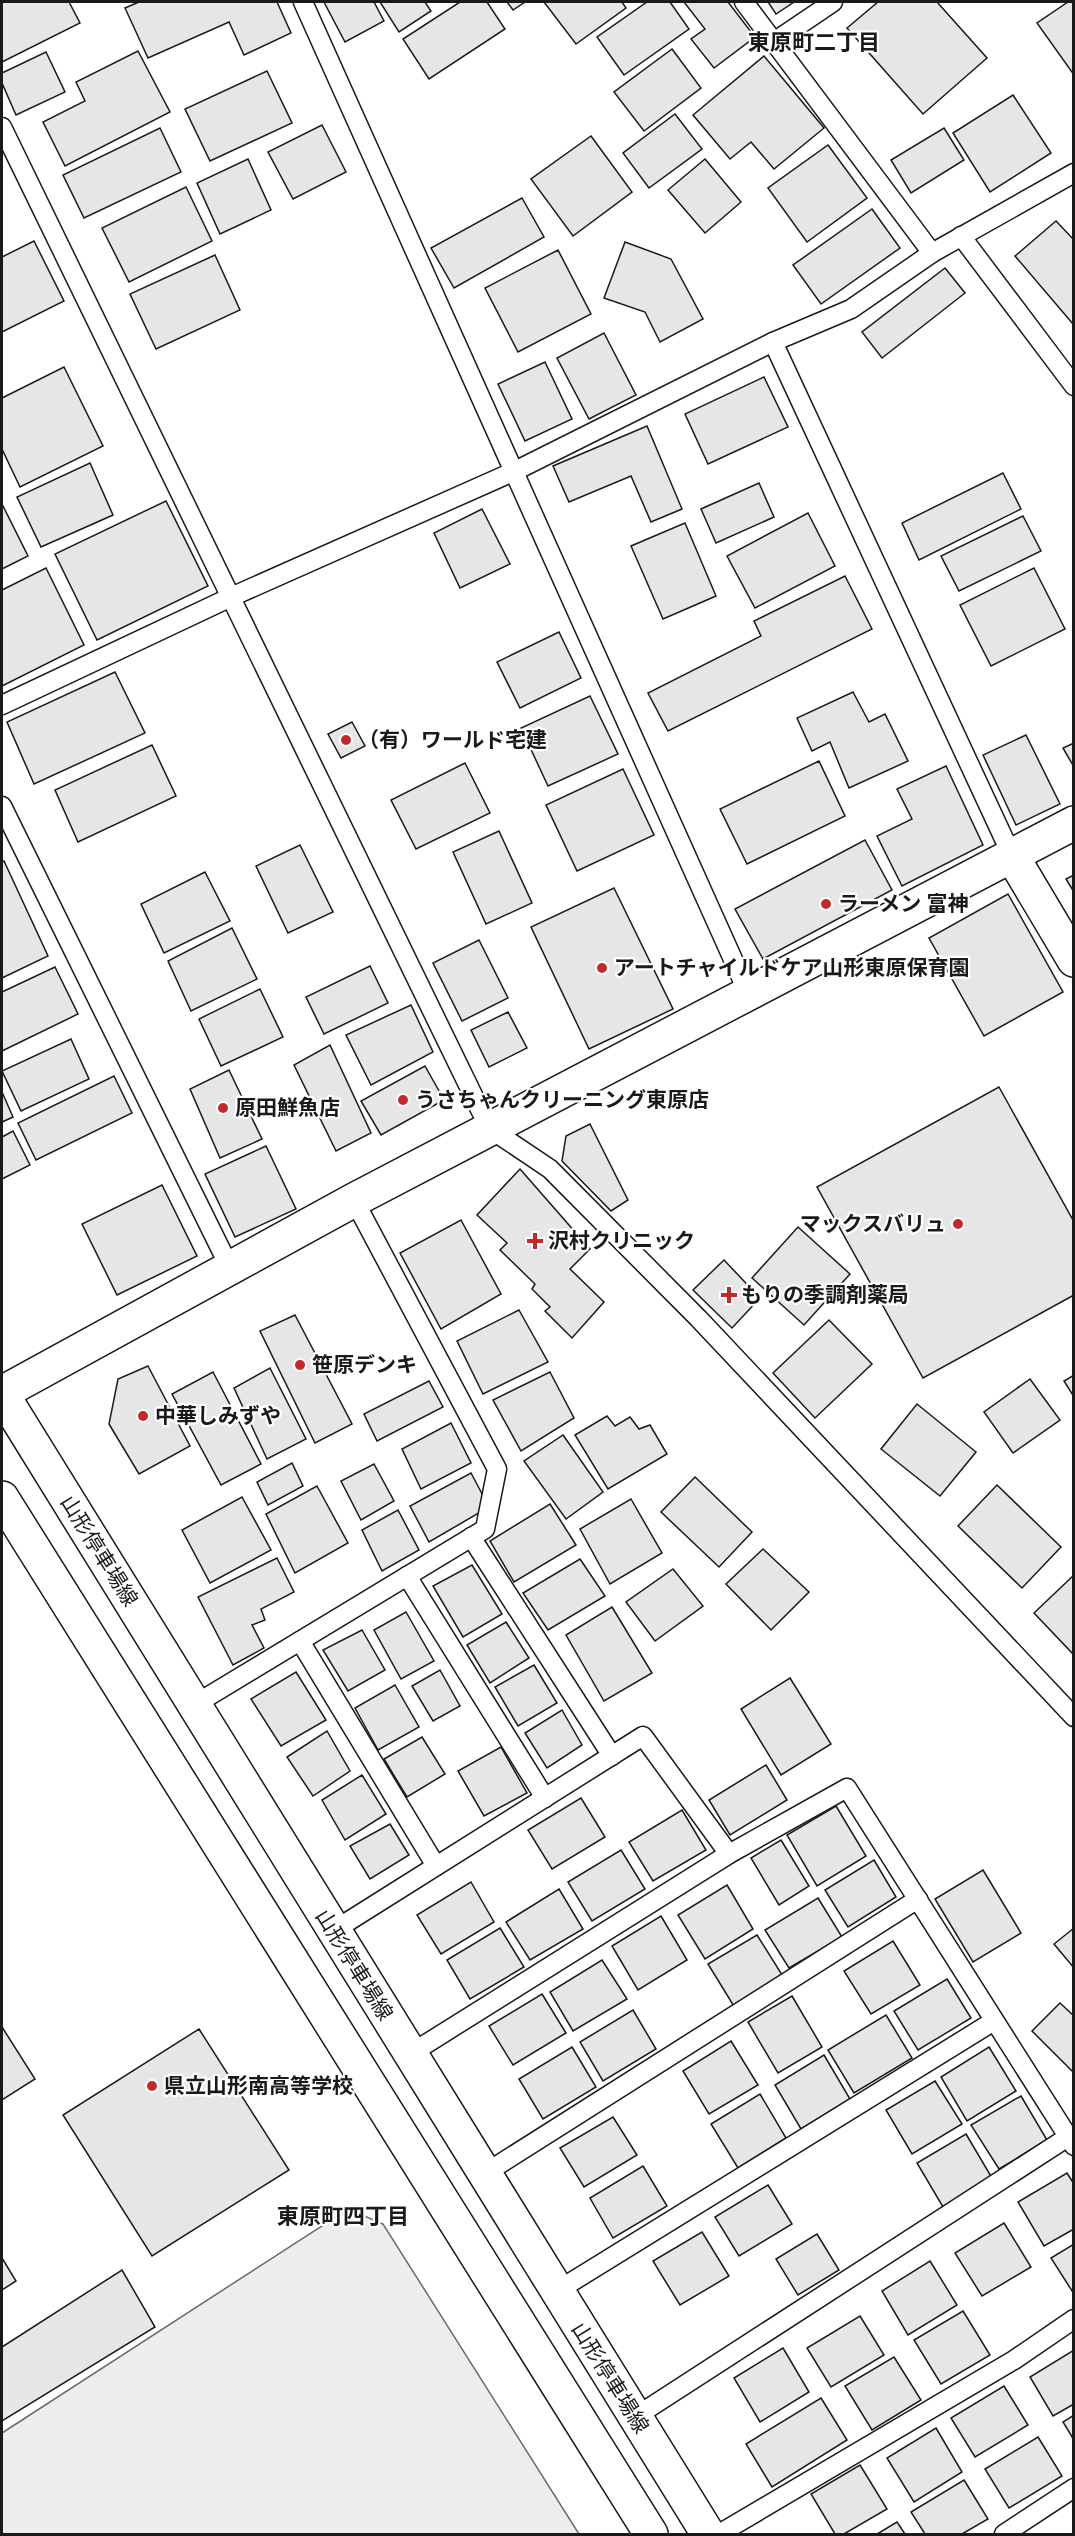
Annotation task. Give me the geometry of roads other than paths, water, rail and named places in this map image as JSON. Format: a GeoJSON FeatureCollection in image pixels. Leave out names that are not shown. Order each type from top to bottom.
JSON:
{"type":"FeatureCollection","features":[{"type":"Feature","properties":{"kind":"main road"},"geometry":{"type":"LineString","coordinates":[[2,1394],[229,1266],[1074,823]]}},
{"type":"Feature","properties":{"kind":"main road"},"geometry":{"type":"LineString","coordinates":[[1012,856],[1074,960]]}},
{"type":"Feature","properties":{"kind":"main road","name":"山形停車場線"},"geometry":{"type":"LineString","coordinates":[[2,1394],[708,2535]]}},
{"type":"Feature","properties":{"kind":"main road"},"geometry":{"type":"LineString","coordinates":[[2,1498],[651,2535]]}},
{"type":"Feature","properties":{"kind":"lane"},"geometry":{"type":"LineString","coordinates":[[303,2],[748,995]]}},
{"type":"Feature","properties":{"kind":"lane"},"geometry":{"type":"LineString","coordinates":[[744,2],[932,253]]}},
{"type":"Feature","properties":{"kind":"lane"},"geometry":{"type":"LineString","coordinates":[[774,42],[832,2]]}},
{"type":"Feature","properties":{"kind":"lane"},"geometry":{"type":"LineString","coordinates":[[2,127],[489,1128],[550,1169],[699,1318],[1074,1717]]}},
{"type":"Feature","properties":{"kind":"lane"},"geometry":{"type":"LineString","coordinates":[[2,705],[231,597],[515,471],[773,342],[851,309],[932,253],[1074,173]]}},
{"type":"Feature","properties":{"kind":"lane"},"geometry":{"type":"LineString","coordinates":[[962,236],[1074,386]]}},
{"type":"Feature","properties":{"kind":"lane"},"geometry":{"type":"LineString","coordinates":[[773,342],[1012,856]]}},
{"type":"Feature","properties":{"kind":"lane"},"geometry":{"type":"LineString","coordinates":[[2,806],[229,1266]]}},
{"type":"Feature","properties":{"kind":"lane"},"geometry":{"type":"LineString","coordinates":[[194,1705],[485,1529],[497,1469],[354,1200]]}},
{"type":"Feature","properties":{"kind":"lane"},"geometry":{"type":"LineString","coordinates":[[471,1537],[612,1756]]}},
{"type":"Feature","properties":{"kind":"lane"},"geometry":{"type":"LineString","coordinates":[[407,1576],[545,1797]]}},
{"type":"Feature","properties":{"kind":"lane"},"geometry":{"type":"LineString","coordinates":[[300,1641],[436,1866]]}},
{"type":"Feature","properties":{"kind":"lane"},"geometry":{"type":"LineString","coordinates":[[333,1931],[643,1736],[729,1854]]}},
{"type":"Feature","properties":{"kind":"lane"},"geometry":{"type":"LineString","coordinates":[[410,2054],[729,1854],[847,1788],[1071,2142],[635,2417]]}},
{"type":"Feature","properties":{"kind":"lane"},"geometry":{"type":"LineString","coordinates":[[484,2174],[918,1899]]}},
{"type":"Feature","properties":{"kind":"lane"},"geometry":{"type":"LineString","coordinates":[[557,2291],[994,2020]]}},
{"type":"Feature","properties":{"kind":"lane"},"geometry":{"type":"LineString","coordinates":[[719,2535],[1014,2360],[1074,2319]]}},
{"type":"Feature","properties":{"kind":"lane"},"geometry":{"type":"LineString","coordinates":[[1004,2535],[1074,2488]]}},
{"type":"Feature","properties":{"kind":"place","name":"（有）ワールド宅建"},"geometry":{"type":"Point","coordinates":[346,740]}},
{"type":"Feature","properties":{"kind":"place","name":"ラーメン 富神"},"geometry":{"type":"Point","coordinates":[826,904]}},
{"type":"Feature","properties":{"kind":"place","name":"アートチャイルドケア山形東原保育園"},"geometry":{"type":"Point","coordinates":[602,968]}},
{"type":"Feature","properties":{"kind":"place","name":"うさちゃんクリーニング東原店"},"geometry":{"type":"Point","coordinates":[403,1100]}},
{"type":"Feature","properties":{"kind":"place","name":"原田鮮魚店"},"geometry":{"type":"Point","coordinates":[223,1108]}},
{"type":"Feature","properties":{"kind":"place","name":"マックスバリュ"},"geometry":{"type":"Point","coordinates":[958,1224]}},
{"type":"Feature","properties":{"kind":"place","name":"沢村クリニック"},"geometry":{"type":"Point","coordinates":[535,1241]}},
{"type":"Feature","properties":{"kind":"place","name":"もりの季調剤薬局"},"geometry":{"type":"Point","coordinates":[729,1295]}},
{"type":"Feature","properties":{"kind":"place","name":"笹原デンキ"},"geometry":{"type":"Point","coordinates":[300,1365]}},
{"type":"Feature","properties":{"kind":"place","name":"中華しみずや"},"geometry":{"type":"Point","coordinates":[143,1416]}},
{"type":"Feature","properties":{"kind":"place","name":"県立山形南高等学校"},"geometry":{"type":"Point","coordinates":[152,2086]}},
{"type":"Feature","properties":{"kind":"district","name":"東原町二丁目"},"geometry":{"type":"Point","coordinates":[814,42]}},
{"type":"Feature","properties":{"kind":"district","name":"東原町四丁目"},"geometry":{"type":"Point","coordinates":[343,2216]}}]}
